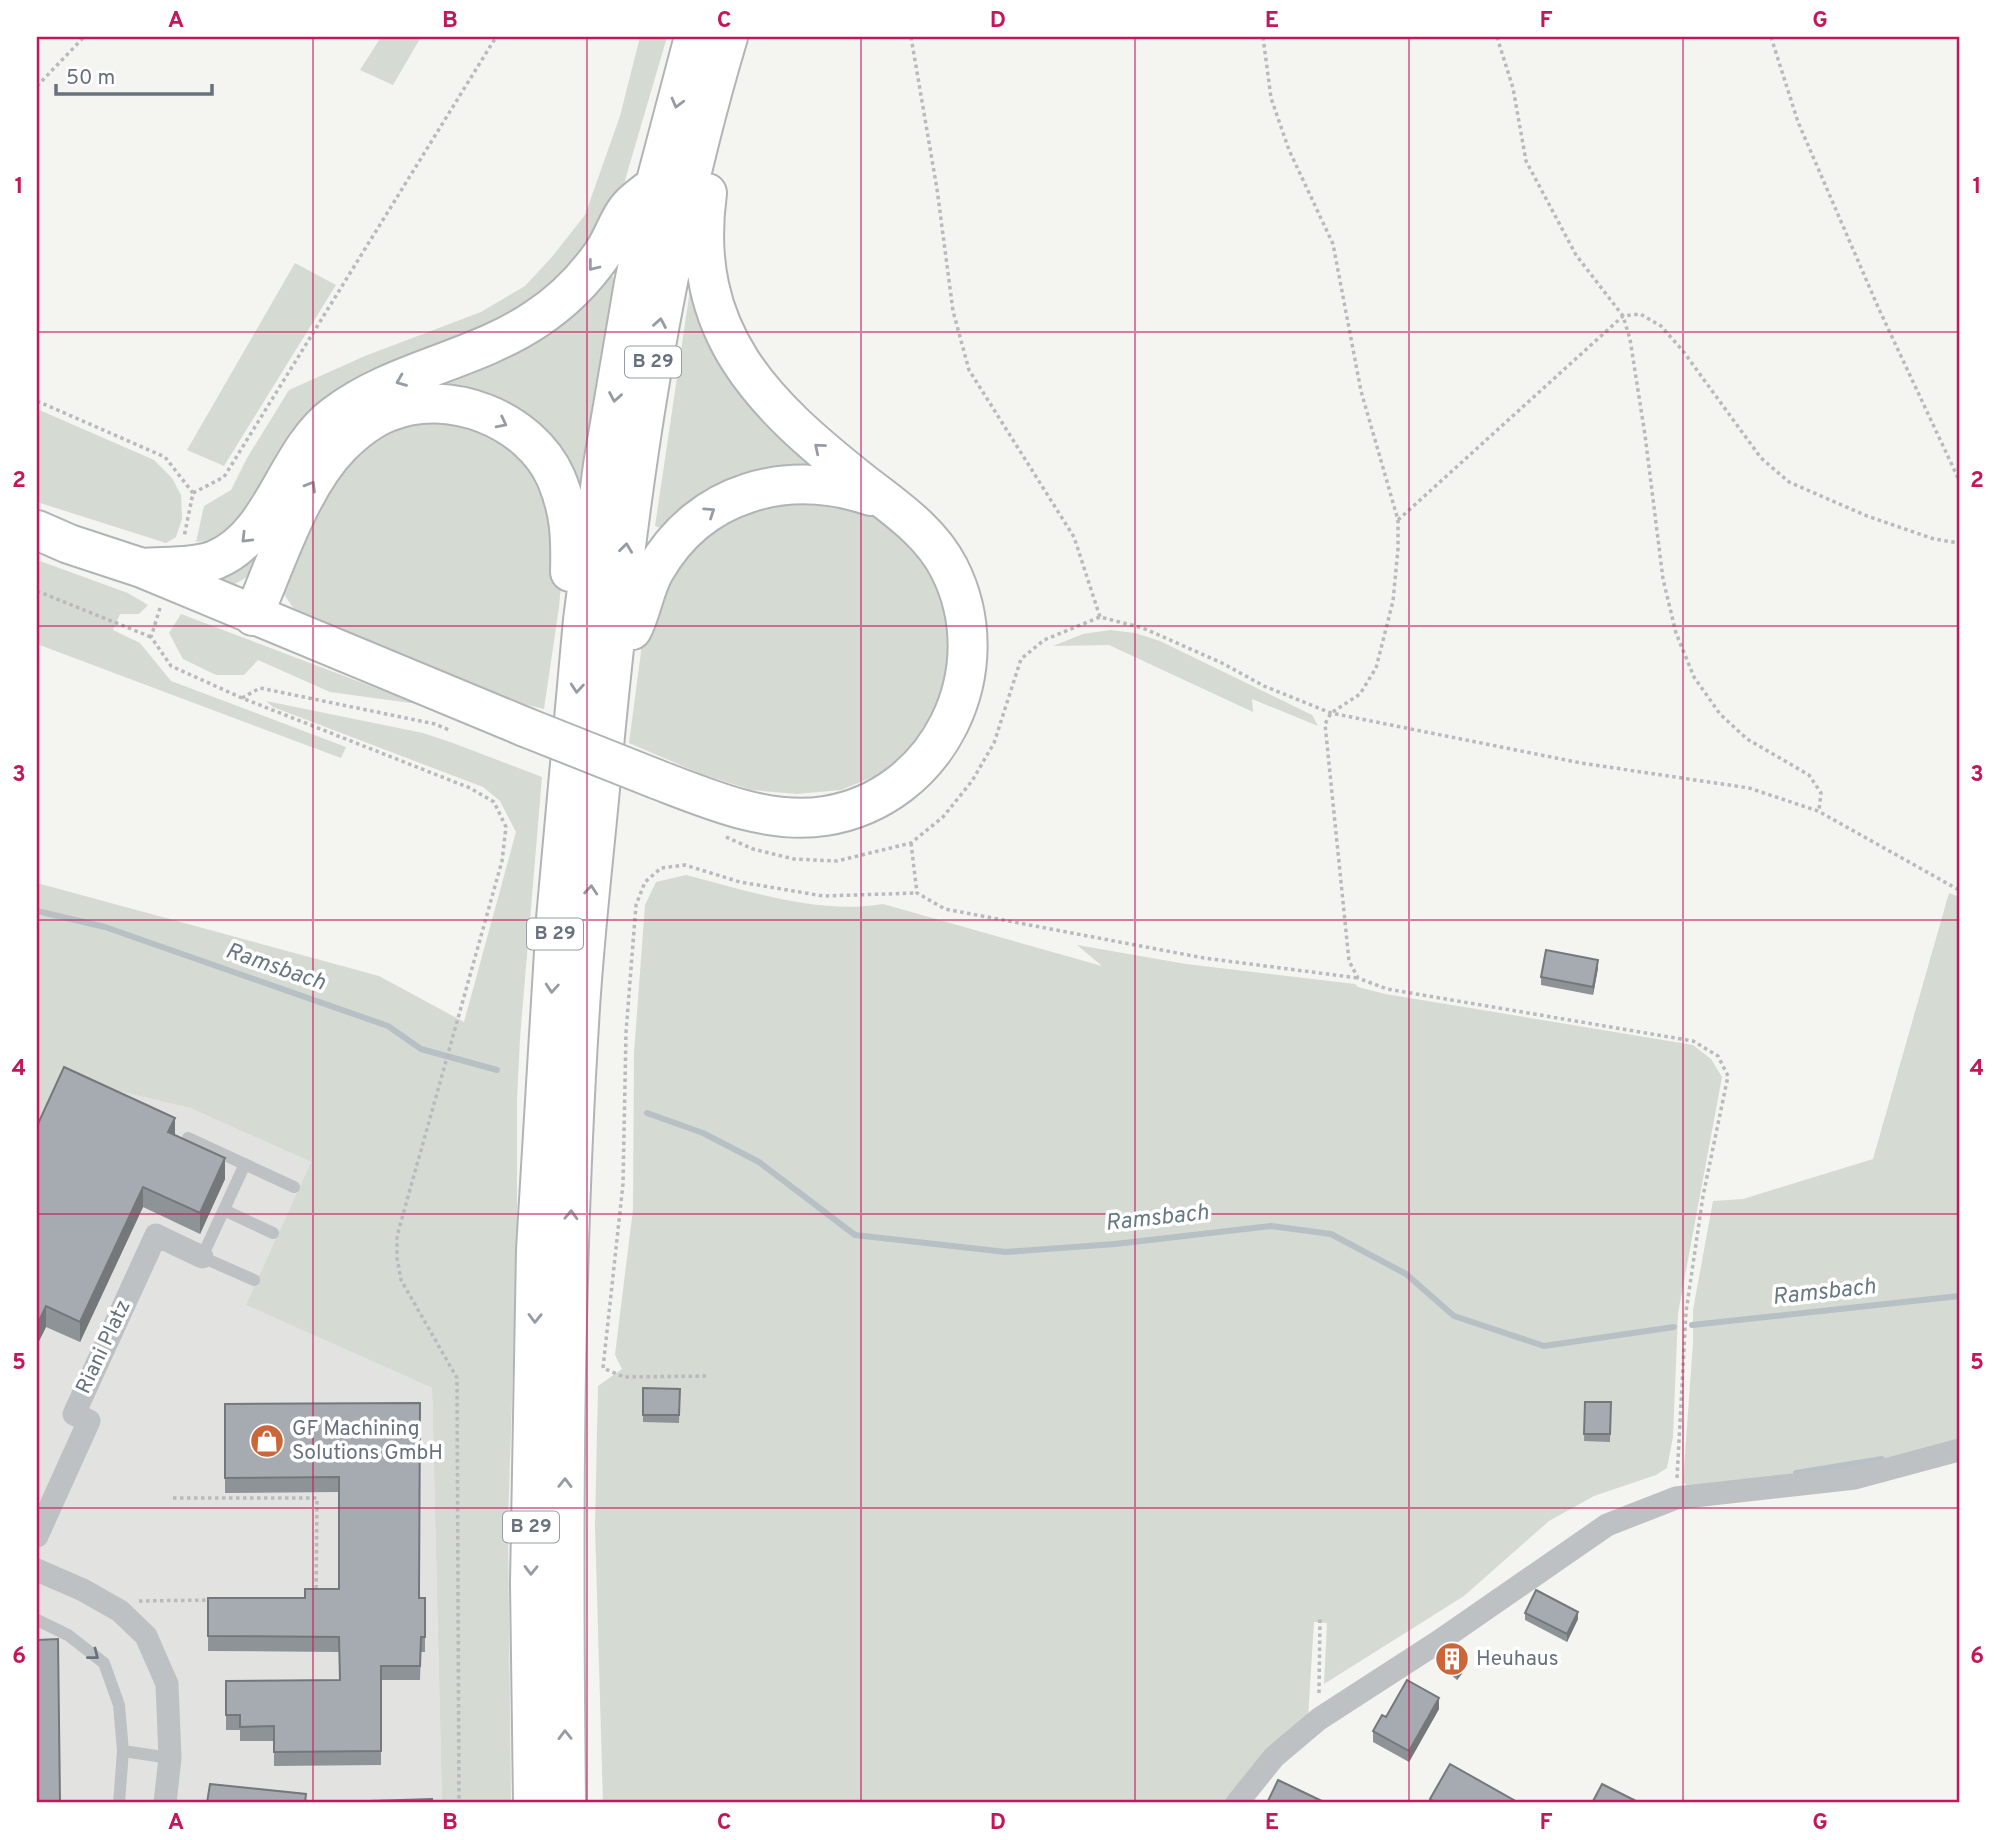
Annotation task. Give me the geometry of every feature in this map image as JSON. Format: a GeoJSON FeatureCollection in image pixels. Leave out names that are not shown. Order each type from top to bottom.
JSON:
{"type":"FeatureCollection","features":[{"type":"Feature","properties":{"kind":"highway","name":"B 29"},"geometry":{"type":"LineString","coordinates":[[533,1803],[530,1584],[536,1250],[556,919],[583,620],[603,465],[634,283],[654,185],[714,46]]}},
{"type":"Feature","properties":{"kind":"highway","name":"B 29"},"geometry":{"type":"LineString","coordinates":[[566,1803],[564,1583],[569,1283],[579,1034],[612,665],[634,474],[666,291],[714,46]]}},
{"type":"Feature","properties":{"kind":"highway"},"geometry":{"type":"LineString","coordinates":[[48,539],[142,568],[525,727],[695,794],[763,813],[788,817],[824,816],[866,804],[905,781],[921,766],[940,741],[956,709],[966,667],[963,605],[948,566],[923,532],[813,442],[769,401],[741,364],[719,318],[706,272],[703,244],[703,222],[711,168],[724,107],[714,46]]}},
{"type":"Feature","properties":{"kind":"highway"},"geometry":{"type":"LineString","coordinates":[[142,568],[200,564],[217,559],[234,549],[251,534],[267,512],[294,462],[316,432],[334,415],[357,400],[478,350],[537,318],[572,290],[589,272],[604,252],[628,208],[654,185]]}},
{"type":"Feature","properties":{"kind":"highway"},"geometry":{"type":"LineString","coordinates":[[254,616],[308,491],[339,446],[361,428],[389,412],[420,405],[441,404],[458,405],[506,424],[541,454],[555,476],[565,502],[571,529],[570,583],[583,620]]}},
{"type":"Feature","properties":{"kind":"highway"},"geometry":{"type":"LineString","coordinates":[[612,665],[634,627],[644,590],[667,551],[682,534],[718,506],[760,489],[805,483],[850,488],[892,506]]}},
{"type":"Feature","properties":{"kind":"street","name":"Riani Platz"},"geometry":{"type":"LineString","coordinates":[[37,1536],[89,1421],[74,1414],[156,1235],[202,1256]]}},
{"type":"Feature","properties":{"kind":"street"},"geometry":{"type":"LineString","coordinates":[[1237,1803],[1275,1757],[1319,1719],[1438,1642],[1607,1525],[1676,1497],[1855,1478],[1959,1450]]}},
{"type":"Feature","properties":{"kind":"street"},"geometry":{"type":"LineString","coordinates":[[37,1570],[83,1590],[120,1611],[146,1636],[167,1684],[170,1758],[165,1803]]}},
{"type":"Feature","properties":{"kind":"lane"},"geometry":{"type":"LineString","coordinates":[[188,1138],[294,1187]]}},
{"type":"Feature","properties":{"kind":"lane"},"geometry":{"type":"LineString","coordinates":[[245,1164],[202,1256],[254,1280]]}},
{"type":"Feature","properties":{"kind":"lane"},"geometry":{"type":"LineString","coordinates":[[223,1210],[273,1233]]}},
{"type":"Feature","properties":{"kind":"lane"},"geometry":{"type":"LineString","coordinates":[[37,1620],[68,1635],[104,1663],[119,1705],[123,1751],[119,1803]]}},
{"type":"Feature","properties":{"kind":"lane"},"geometry":{"type":"LineString","coordinates":[[123,1751],[170,1758]]}},
{"type":"Feature","properties":{"kind":"path"},"geometry":{"type":"LineString","coordinates":[[37,86],[84,37]]}},
{"type":"Feature","properties":{"kind":"path"},"geometry":{"type":"LineString","coordinates":[[193,493],[224,477],[496,37]]}},
{"type":"Feature","properties":{"kind":"path"},"geometry":{"type":"LineString","coordinates":[[911,37],[937,189],[953,311],[969,370],[1074,537],[1100,617],[1143,628],[1222,663],[1264,686],[1331,713],[1581,763],[1749,788],[1818,811],[1959,890]]}},
{"type":"Feature","properties":{"kind":"path"},"geometry":{"type":"LineString","coordinates":[[1263,37],[1271,97],[1289,150],[1334,244],[1362,391],[1398,520],[1393,601],[1376,668],[1360,694],[1331,713],[1325,724],[1349,961],[1358,978]]}},
{"type":"Feature","properties":{"kind":"path"},"geometry":{"type":"LineString","coordinates":[[1497,37],[1513,88],[1526,161],[1576,255],[1623,316],[1630,339],[1645,435],[1663,579],[1676,633],[1694,677],[1720,714],[1747,739],[1809,775],[1821,793],[1818,811]]}},
{"type":"Feature","properties":{"kind":"path"},"geometry":{"type":"LineString","coordinates":[[1772,37],[1798,122],[1910,378],[1959,480]]}},
{"type":"Feature","properties":{"kind":"path"},"geometry":{"type":"LineString","coordinates":[[1398,520],[1623,316],[1640,314],[1661,326],[1683,351],[1761,458],[1789,482],[1867,516],[1934,539],[1959,543]]}},
{"type":"Feature","properties":{"kind":"path"},"geometry":{"type":"LineString","coordinates":[[37,401],[164,457],[193,493]]}},
{"type":"Feature","properties":{"kind":"path"},"geometry":{"type":"LineString","coordinates":[[184,538],[193,493]]}},
{"type":"Feature","properties":{"kind":"path"},"geometry":{"type":"LineString","coordinates":[[37,591],[151,637],[171,666],[242,698],[470,788],[494,802],[506,827],[502,861],[397,1236],[401,1280],[457,1378],[459,1803]]}},
{"type":"Feature","properties":{"kind":"path"},"geometry":{"type":"LineString","coordinates":[[151,637],[160,608]]}},
{"type":"Feature","properties":{"kind":"path"},"geometry":{"type":"LineString","coordinates":[[242,698],[260,688],[435,724],[460,733]]}},
{"type":"Feature","properties":{"kind":"path"},"geometry":{"type":"LineString","coordinates":[[911,843],[917,894]]}},
{"type":"Feature","properties":{"kind":"path"},"geometry":{"type":"LineString","coordinates":[[706,1376],[624,1377],[603,1368],[623,1184],[626,1032],[636,905],[645,882],[662,868],[685,865],[740,882],[823,896],[917,894],[945,909],[958,912],[1204,958],[1358,978],[1387,989],[1693,1041],[1718,1056],[1728,1076],[1703,1196],[1686,1312],[1676,1497]]}},
{"type":"Feature","properties":{"kind":"path"},"geometry":{"type":"LineString","coordinates":[[173,1498],[317,1498],[316,1598]]}},
{"type":"Feature","properties":{"kind":"path"},"geometry":{"type":"LineString","coordinates":[[137,1601],[212,1600]]}},
{"type":"Feature","properties":{"kind":"path"},"geometry":{"type":"LineString","coordinates":[[1319,1719],[1320,1619]]}},
{"type":"Feature","properties":{"kind":"shaded area"},"geometry":{"type":"Polygon","coordinates":[[[381,37],[421,37],[393,85],[360,70],[381,37]]]}},
{"type":"Feature","properties":{"kind":"shaded area"},"geometry":{"type":"Polygon","coordinates":[[[640,37],[667,37],[623,187],[568,275],[241,527],[212,540],[196,542],[204,506],[231,490],[247,458],[289,390],[365,356],[481,312],[525,286],[551,258],[585,215],[620,116],[640,37]]]}},
{"type":"Feature","properties":{"kind":"shaded area"},"geometry":{"type":"Polygon","coordinates":[[[295,263],[336,285],[224,466],[187,450],[295,263]]]}},
{"type":"Feature","properties":{"kind":"shaded area"},"geometry":{"type":"Polygon","coordinates":[[[693,270],[834,471],[666,530],[655,526],[693,270]]]}},
{"type":"Feature","properties":{"kind":"shaded area"},"geometry":{"type":"Polygon","coordinates":[[[602,272],[609,273],[614,278],[578,491],[551,445],[534,427],[514,412],[491,400],[467,393],[441,390],[403,394],[373,404],[354,415],[324,442],[301,475],[257,567],[245,578],[235,584],[200,570],[228,559],[249,545],[278,509],[315,446],[351,411],[392,390],[481,359],[516,343],[556,316],[602,272]]]}},
{"type":"Feature","properties":{"kind":"shaded area"},"geometry":{"type":"Polygon","coordinates":[[[37,409],[154,460],[172,478],[181,495],[182,519],[176,537],[166,543],[37,502],[37,409]]]}},
{"type":"Feature","properties":{"kind":"shaded area"},"geometry":{"type":"Polygon","coordinates":[[[450,412],[536,464],[563,563],[544,709],[510,701],[294,609],[281,590],[303,525],[365,439],[450,412]]]}},
{"type":"Feature","properties":{"kind":"shaded area"},"geometry":{"type":"Polygon","coordinates":[[[777,499],[863,509],[899,532],[927,561],[946,600],[950,670],[936,713],[913,747],[880,774],[841,790],[797,794],[752,790],[701,774],[629,743],[646,614],[697,537],[777,499]]]}},
{"type":"Feature","properties":{"kind":"shaded area"},"geometry":{"type":"Polygon","coordinates":[[[37,560],[128,593],[148,605],[139,614],[120,614],[113,630],[140,643],[171,681],[346,747],[341,758],[37,644],[37,560]]]}},
{"type":"Feature","properties":{"kind":"shaded area"},"geometry":{"type":"Polygon","coordinates":[[[181,614],[418,704],[330,692],[258,660],[244,675],[216,675],[183,659],[169,633],[181,614]]]}},
{"type":"Feature","properties":{"kind":"shaded area"},"geometry":{"type":"Polygon","coordinates":[[[1110,630],[1135,633],[1160,641],[1312,715],[1318,726],[1252,699],[1253,712],[1109,645],[1053,646],[1083,634],[1110,630]]]}},
{"type":"Feature","properties":{"kind":"shaded area"},"geometry":{"type":"Polygon","coordinates":[[[266,701],[423,733],[542,777],[517,1100],[517,1242],[508,1524],[511,1803],[442,1803],[432,1388],[246,1305],[311,1162],[190,1108],[59,1077],[37,1124],[37,883],[379,976],[464,1022],[516,832],[500,801],[483,787],[273,707],[266,701]]]}},
{"type":"Feature","properties":{"kind":"shaded area"},"geometry":{"type":"Polygon","coordinates":[[[686,875],[809,904],[858,907],[883,904],[1102,966],[1077,945],[1186,964],[1355,984],[1385,994],[1693,1045],[1711,1059],[1722,1077],[1678,1313],[1673,1437],[1667,1468],[1656,1475],[1594,1496],[1549,1521],[1464,1596],[1324,1684],[1327,1623],[1314,1622],[1308,1718],[1229,1803],[603,1803],[595,1526],[598,1386],[622,1369],[615,1355],[633,1209],[634,1053],[645,905],[656,882],[686,875]]]}},
{"type":"Feature","properties":{"kind":"shaded area"},"geometry":{"type":"Polygon","coordinates":[[[1949,893],[1959,897],[1959,1443],[1855,1468],[1688,1487],[1683,1482],[1693,1310],[1713,1201],[1743,1199],[1873,1159],[1949,893]]]}},
{"type":"Feature","properties":{"kind":"shaded area"},"geometry":{"type":"Polygon","coordinates":[[[59,1077],[190,1108],[311,1162],[247,1305],[432,1388],[442,1803],[37,1803],[37,1124],[59,1077]]]}},
{"type":"Feature","properties":{"kind":"building"},"geometry":{"type":"Polygon","coordinates":[[[1546,950],[1598,960],[1593,987],[1541,977],[1546,950]]]}},
{"type":"Feature","properties":{"kind":"building"},"geometry":{"type":"Polygon","coordinates":[[[64,1067],[175,1118],[168,1132],[225,1158],[200,1213],[143,1187],[80,1322],[46,1306],[38,1323],[37,1126],[64,1067]]]}},
{"type":"Feature","properties":{"kind":"building"},"geometry":{"type":"Polygon","coordinates":[[[643,1388],[680,1389],[679,1415],[643,1415],[643,1388]]]}},
{"type":"Feature","properties":{"kind":"building"},"geometry":{"type":"Polygon","coordinates":[[[1585,1402],[1611,1402],[1610,1434],[1584,1434],[1585,1402]]]}},
{"type":"Feature","properties":{"kind":"building"},"geometry":{"type":"Polygon","coordinates":[[[420,1403],[419,1598],[425,1598],[425,1637],[421,1637],[420,1666],[381,1666],[381,1751],[274,1752],[274,1726],[240,1727],[240,1715],[226,1715],[226,1681],[340,1680],[339,1637],[208,1636],[208,1598],[305,1598],[305,1589],[339,1589],[339,1477],[225,1478],[225,1404],[420,1403]]]}},
{"type":"Feature","properties":{"kind":"building"},"geometry":{"type":"Polygon","coordinates":[[[1536,1590],[1578,1612],[1567,1634],[1525,1613],[1536,1590]]]}},
{"type":"Feature","properties":{"kind":"building"},"geometry":{"type":"Polygon","coordinates":[[[58,1639],[60,1803],[37,1803],[37,1640],[58,1639]]]}},
{"type":"Feature","properties":{"kind":"building","name":"Heuhaus"},"geometry":{"type":"Polygon","coordinates":[[[1450,1649],[1467,1663],[1457,1676],[1440,1663],[1450,1649]]]}},
{"type":"Feature","properties":{"kind":"building"},"geometry":{"type":"Polygon","coordinates":[[[1407,1680],[1439,1698],[1409,1751],[1373,1731],[1382,1715],[1386,1717],[1407,1680]]]}},
{"type":"Feature","properties":{"kind":"building"},"geometry":{"type":"Polygon","coordinates":[[[1450,1764],[1519,1803],[1437,1803],[1430,1799],[1450,1764]]]}},
{"type":"Feature","properties":{"kind":"building"},"geometry":{"type":"Polygon","coordinates":[[[1278,1780],[1326,1803],[1267,1803],[1278,1780]]]}},
{"type":"Feature","properties":{"kind":"building"},"geometry":{"type":"Polygon","coordinates":[[[210,1784],[306,1794],[305,1803],[207,1803],[210,1784]]]}},
{"type":"Feature","properties":{"kind":"building"},"geometry":{"type":"Polygon","coordinates":[[[1602,1784],[1640,1803],[1592,1803],[1602,1784]]]}},
{"type":"Feature","properties":{"kind":"building"},"geometry":{"type":"Polygon","coordinates":[[[432,1799],[432,1803],[369,1803],[369,1801],[432,1799]]]}},
{"type":"Feature","properties":{"kind":"waterway","name":"Ramsbach"},"geometry":{"type":"LineString","coordinates":[[37,911],[105,927],[388,1026],[421,1049],[497,1070]]}},
{"type":"Feature","properties":{"kind":"waterway","name":"Ramsbach"},"geometry":{"type":"LineString","coordinates":[[647,1113],[703,1133],[759,1162],[855,1235],[1006,1252],[1115,1244],[1271,1226],[1331,1234],[1406,1274],[1454,1316],[1544,1346],[1674,1327]]}},
{"type":"Feature","properties":{"kind":"waterway","name":"Ramsbach"},"geometry":{"type":"LineString","coordinates":[[1692,1325],[1959,1296]]}},
{"type":"Feature","properties":{"kind":"waterway"},"geometry":{"type":"LineString","coordinates":[[1796,1473],[1882,1459]]}},
{"type":"Feature","properties":{"kind":"place","name":"GF Machining Solutions GmbH"},"geometry":{"type":"Point","coordinates":[267,1441]}},
{"type":"Feature","properties":{"kind":"place","name":"Heuhaus"},"geometry":{"type":"Point","coordinates":[1452,1659]}}]}
